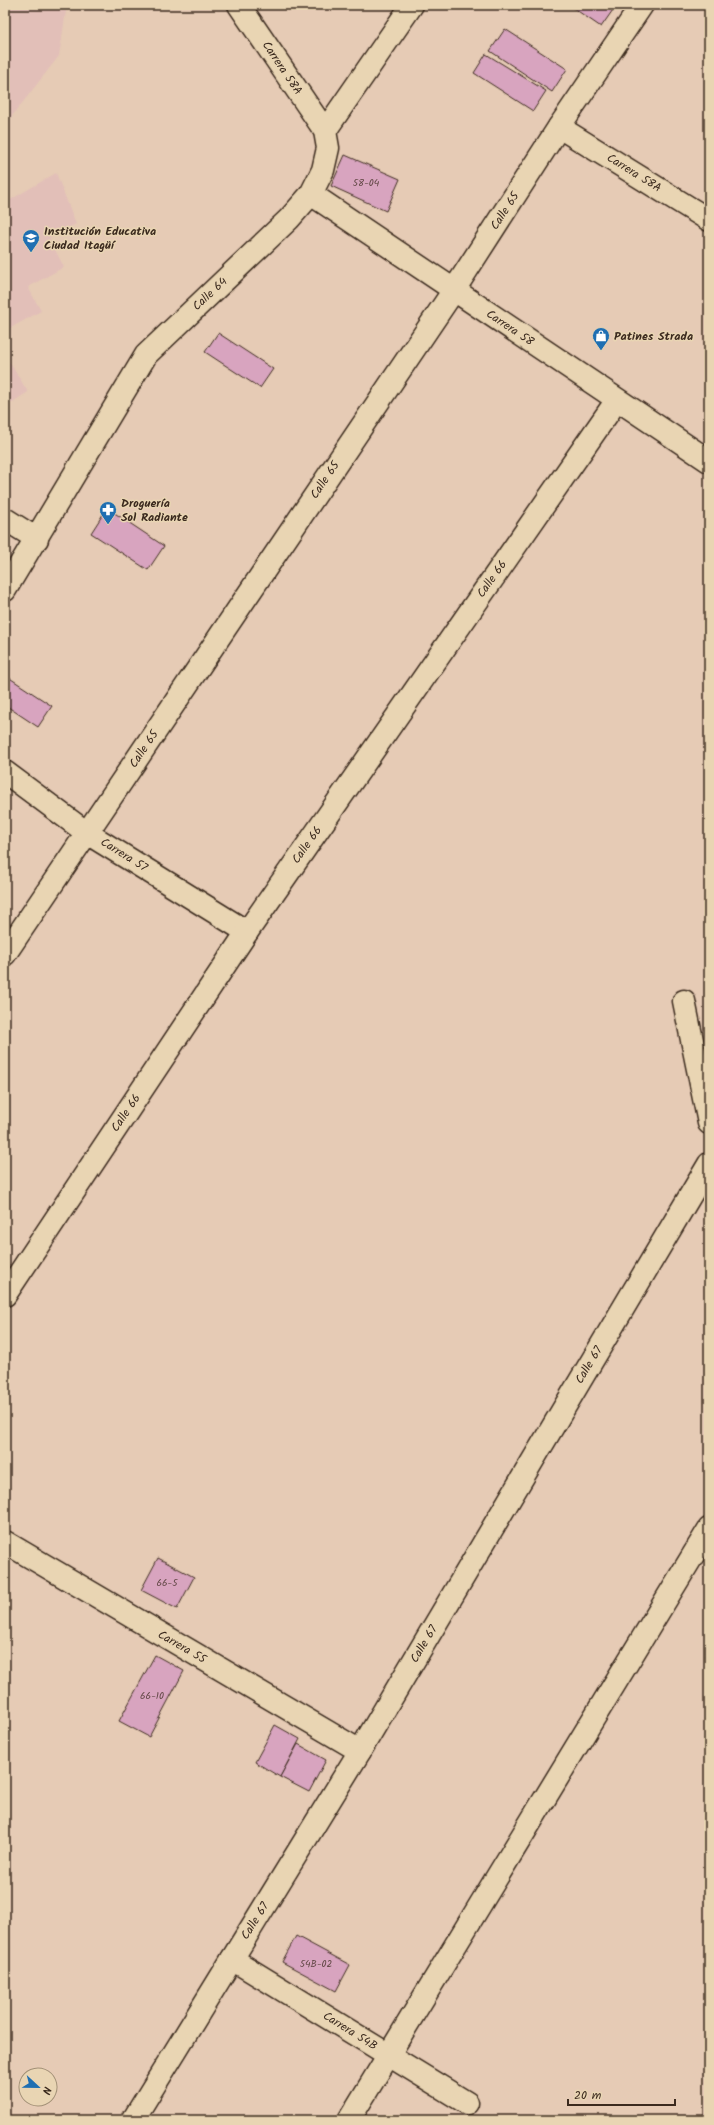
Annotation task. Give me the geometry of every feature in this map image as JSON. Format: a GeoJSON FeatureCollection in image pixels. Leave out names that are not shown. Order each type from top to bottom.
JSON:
{"type":"FeatureCollection","features":[{"type":"Feature","properties":{"kind":"street","name":"Carrera 58A"},"geometry":{"type":"LineString","coordinates":[[239,5],[325,131]]}},
{"type":"Feature","properties":{"kind":"street"},"geometry":{"type":"LineString","coordinates":[[325,131],[412,5]]}},
{"type":"Feature","properties":{"kind":"street","name":"Calle 65"},"geometry":{"type":"LineString","coordinates":[[5,954],[454,290],[559,127],[642,5]]}},
{"type":"Feature","properties":{"kind":"street","name":"Carrera 58A"},"geometry":{"type":"LineString","coordinates":[[559,127],[709,220]]}},
{"type":"Feature","properties":{"kind":"street","name":"Calle 64"},"geometry":{"type":"LineString","coordinates":[[5,590],[37,539],[146,355],[289,219],[311,194],[322,170],[328,148],[325,131]]}},
{"type":"Feature","properties":{"kind":"street","name":"Carrera 58"},"geometry":{"type":"LineString","coordinates":[[311,194],[709,461]]}},
{"type":"Feature","properties":{"kind":"street","name":"Calle 66"},"geometry":{"type":"LineString","coordinates":[[5,1295],[247,932],[617,400]]}},
{"type":"Feature","properties":{"kind":"street"},"geometry":{"type":"LineString","coordinates":[[5,519],[37,539]]}},
{"type":"Feature","properties":{"kind":"street","name":"Carrera 57"},"geometry":{"type":"LineString","coordinates":[[5,772],[87,833],[247,932]]}},
{"type":"Feature","properties":{"kind":"street"},"geometry":{"type":"LineString","coordinates":[[684,1001],[709,1123]]}},
{"type":"Feature","properties":{"kind":"street","name":"Calle 67"},"geometry":{"type":"LineString","coordinates":[[133,2120],[360,1751],[709,1164]]}},
{"type":"Feature","properties":{"kind":"street"},"geometry":{"type":"LineString","coordinates":[[349,2120],[709,1530]]}},
{"type":"Feature","properties":{"kind":"street","name":"Carrera 55"},"geometry":{"type":"LineString","coordinates":[[5,1542],[360,1751]]}},
{"type":"Feature","properties":{"kind":"street","name":"Carrera 54B"},"geometry":{"type":"LineString","coordinates":[[232,1959],[467,2104]]}},
{"type":"Feature","properties":{"kind":"shaded area"},"geometry":{"type":"Polygon","coordinates":[[[5,5],[67,5],[59,56],[5,125],[5,5]]]}},
{"type":"Feature","properties":{"kind":"shaded area","name":"Institución Educativa Ciudad Itagüí"},"geometry":{"type":"Polygon","coordinates":[[[56,173],[76,224],[49,238],[64,267],[28,287],[41,311],[5,331],[5,203],[56,173]]]}},
{"type":"Feature","properties":{"kind":"shaded area"},"geometry":{"type":"Polygon","coordinates":[[[5,355],[28,392],[5,407],[5,355]]]}},
{"type":"Feature","properties":{"kind":"building"},"geometry":{"type":"Polygon","coordinates":[[[569,5],[613,5],[615,7],[601,27],[569,5]]]}},
{"type":"Feature","properties":{"kind":"building"},"geometry":{"type":"Polygon","coordinates":[[[505,29],[567,69],[552,92],[490,51],[505,29]]]}},
{"type":"Feature","properties":{"kind":"building"},"geometry":{"type":"Polygon","coordinates":[[[486,54],[546,91],[533,111],[474,73],[486,54]]]}},
{"type":"Feature","properties":{"kind":"building"},"geometry":{"type":"Polygon","coordinates":[[[345,155],[400,179],[386,211],[331,186],[345,155]]]}},
{"type":"Feature","properties":{"kind":"building"},"geometry":{"type":"Polygon","coordinates":[[[218,333],[273,369],[260,388],[205,352],[218,333]]]}},
{"type":"Feature","properties":{"kind":"building"},"geometry":{"type":"Polygon","coordinates":[[[107,508],[164,546],[148,570],[91,533],[107,508]]]}},
{"type":"Feature","properties":{"kind":"building"},"geometry":{"type":"Polygon","coordinates":[[[5,675],[52,706],[38,727],[5,705],[5,675]]]}},
{"type":"Feature","properties":{"kind":"building"},"geometry":{"type":"Polygon","coordinates":[[[158,1558],[194,1577],[177,1609],[141,1590],[158,1558]]]}},
{"type":"Feature","properties":{"kind":"building"},"geometry":{"type":"Polygon","coordinates":[[[155,1655],[184,1671],[149,1737],[119,1721],[155,1655]]]}},
{"type":"Feature","properties":{"kind":"building"},"geometry":{"type":"Polygon","coordinates":[[[275,1725],[300,1739],[280,1777],[255,1762],[275,1725]]]}},
{"type":"Feature","properties":{"kind":"building"},"geometry":{"type":"Polygon","coordinates":[[[298,1744],[326,1760],[309,1792],[280,1777],[298,1744]]]}},
{"type":"Feature","properties":{"kind":"building"},"geometry":{"type":"Polygon","coordinates":[[[296,1936],[350,1965],[336,1991],[282,1962],[296,1936]]]}},
{"type":"Feature","properties":{"kind":"place","name":"Institución Educativa Ciudad Itagüí"},"geometry":{"type":"Point","coordinates":[31,253]}},
{"type":"Feature","properties":{"kind":"place","name":"Patines Strada"},"geometry":{"type":"Point","coordinates":[601,351]}},
{"type":"Feature","properties":{"kind":"place","name":"Droguería Sol Radiante"},"geometry":{"type":"Point","coordinates":[108,525]}}]}
